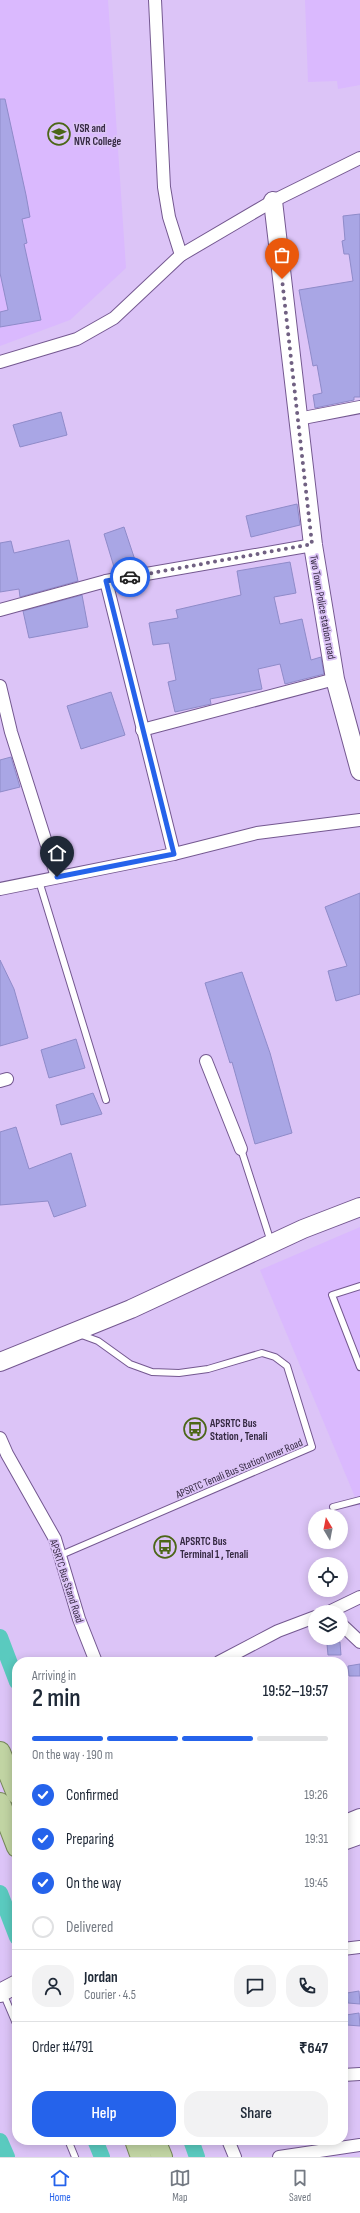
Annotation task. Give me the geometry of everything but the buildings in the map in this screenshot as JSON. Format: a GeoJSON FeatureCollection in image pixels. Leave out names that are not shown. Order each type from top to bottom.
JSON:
{"type":"FeatureCollection","features":[{"type":"Feature","properties":{"kind":"main road"},"geometry":{"type":"LineString","coordinates":[[0,1752],[12,1782]]}},
{"type":"Feature","properties":{"kind":"main road"},"geometry":{"type":"LineString","coordinates":[[0,1803],[12,1834]]}},
{"type":"Feature","properties":{"kind":"main road"},"geometry":{"type":"LineString","coordinates":[[137,2145],[142,2157]]}},
{"type":"Feature","properties":{"kind":"main road"},"geometry":{"type":"LineString","coordinates":[[157,2145],[162,2157]]}},
{"type":"Feature","properties":{"kind":"street"},"geometry":{"type":"LineString","coordinates":[[154,0],[164,187],[169,217],[181,255]]}},
{"type":"Feature","properties":{"kind":"street"},"geometry":{"type":"LineString","coordinates":[[0,362],[77,339],[114,318],[181,255],[274,201],[360,158]]}},
{"type":"Feature","properties":{"kind":"street","name":"Two Town Police station road"},"geometry":{"type":"LineString","coordinates":[[274,201],[312,544],[335,679],[360,771]]}},
{"type":"Feature","properties":{"kind":"street"},"geometry":{"type":"LineString","coordinates":[[298,419],[360,407]]}},
{"type":"Feature","properties":{"kind":"street"},"geometry":{"type":"LineString","coordinates":[[0,610],[106,581],[312,544]]}},
{"type":"Feature","properties":{"kind":"street"},"geometry":{"type":"LineString","coordinates":[[106,581],[174,854]]}},
{"type":"Feature","properties":{"kind":"street"},"geometry":{"type":"LineString","coordinates":[[142,730],[335,679]]}},
{"type":"Feature","properties":{"kind":"street"},"geometry":{"type":"LineString","coordinates":[[0,686],[6,733],[57,877]]}},
{"type":"Feature","properties":{"kind":"street"},"geometry":{"type":"LineString","coordinates":[[0,889],[174,854],[258,832],[360,820]]}},
{"type":"Feature","properties":{"kind":"street"},"geometry":{"type":"LineString","coordinates":[[206,1061],[241,1149]]}},
{"type":"Feature","properties":{"kind":"street"},"geometry":{"type":"LineString","coordinates":[[0,1362],[131,1308],[303,1229],[360,1207]]}},
{"type":"Feature","properties":{"kind":"street","name":"APSRTC Bus Stand Road"},"geometry":{"type":"LineString","coordinates":[[0,1438],[7,1454],[55,1539],[79,1619],[94,1657]]}},
{"type":"Feature","properties":{"kind":"street"},"geometry":{"type":"LineString","coordinates":[[343,1605],[360,1597]]}},
{"type":"Feature","properties":{"kind":"street"},"geometry":{"type":"LineString","coordinates":[[229,1657],[278,1631],[308,1620]]}},
{"type":"Feature","properties":{"kind":"street"},"geometry":{"type":"LineString","coordinates":[[348,1631],[360,1642]]}},
{"type":"Feature","properties":{"kind":"street"},"geometry":{"type":"LineString","coordinates":[[348,1823],[360,1818]]}},
{"type":"Feature","properties":{"kind":"street"},"geometry":{"type":"LineString","coordinates":[[348,1839],[360,1835]]}},
{"type":"Feature","properties":{"kind":"street"},"geometry":{"type":"LineString","coordinates":[[348,1948],[360,1947]]}},
{"type":"Feature","properties":{"kind":"street"},"geometry":{"type":"LineString","coordinates":[[348,2075],[360,2074]]}},
{"type":"Feature","properties":{"kind":"street"},"geometry":{"type":"LineString","coordinates":[[230,2145],[235,2157]]}},
{"type":"Feature","properties":{"kind":"street"},"geometry":{"type":"LineString","coordinates":[[279,2157],[360,2146]]}},
{"type":"Feature","properties":{"kind":"lane"},"geometry":{"type":"LineString","coordinates":[[39,881],[106,1100]]}},
{"type":"Feature","properties":{"kind":"lane"},"geometry":{"type":"LineString","coordinates":[[241,1149],[271,1244]]}},
{"type":"Feature","properties":{"kind":"lane"},"geometry":{"type":"LineString","coordinates":[[360,1286],[332,1295],[360,1367]]}},
{"type":"Feature","properties":{"kind":"lane","name":"APSRTC Tenali Bus Station Inner Road"},"geometry":{"type":"LineString","coordinates":[[61,1555],[312,1447],[287,1366],[275,1357],[262,1352],[208,1369],[179,1373],[152,1372],[130,1364],[98,1341],[74,1332]]}},
{"type":"Feature","properties":{"kind":"lane"},"geometry":{"type":"LineString","coordinates":[[332,1507],[360,1500]]}},
{"type":"Feature","properties":{"kind":"lane"},"geometry":{"type":"LineString","coordinates":[[5,1989],[12,2011]]}},
{"type":"Feature","properties":{"kind":"lane"},"geometry":{"type":"LineString","coordinates":[[70,2145],[76,2157]]}},
{"type":"Feature","properties":{"kind":"shaded area","name":"VSR and NVR College"},"geometry":{"type":"Polygon","coordinates":[[[0,0],[108,0],[126,268],[70,320],[0,346],[0,0]]]}},
{"type":"Feature","properties":{"kind":"shaded area"},"geometry":{"type":"Polygon","coordinates":[[[305,0],[360,0],[360,85],[338,89],[337,81],[308,82],[305,0]]]}},
{"type":"Feature","properties":{"kind":"shaded area"},"geometry":{"type":"Polygon","coordinates":[[[360,1227],[360,1509],[260,1270],[360,1227]]]}},
{"type":"Feature","properties":{"kind":"waterway"},"geometry":{"type":"LineString","coordinates":[[0,1637],[12,1669]]}},
{"type":"Feature","properties":{"kind":"waterway"},"geometry":{"type":"LineString","coordinates":[[0,1893],[12,1924]]}},
{"type":"Feature","properties":{"kind":"waterway"},"geometry":{"type":"LineString","coordinates":[[0,2141],[7,2157]]}},
{"type":"Feature","properties":{"kind":"waterway"},"geometry":{"type":"LineString","coordinates":[[97,2145],[102,2157]]}},
{"type":"Feature","properties":{"kind":"waterway"},"geometry":{"type":"LineString","coordinates":[[193,2145],[197,2157]]}},
{"type":"Feature","properties":{"kind":"way so far"},"geometry":{"type":"LineString","coordinates":[[130,577],[312,544],[282,279]]}},
{"type":"Feature","properties":{"kind":"place","name":"VSR and NVR College"},"geometry":{"type":"Point","coordinates":[59,134]}},
{"type":"Feature","properties":{"kind":"place","name":"APSRTC Bus Station , Tenali"},"geometry":{"type":"Point","coordinates":[195,1429]}},
{"type":"Feature","properties":{"kind":"place","name":"APSRTC Bus Terminal 1 , Tenali"},"geometry":{"type":"Point","coordinates":[165,1547]}},
{"type":"Feature","properties":{"kind":"route"},"geometry":{"type":"LineString","coordinates":[[57,877],[174,854],[106,581],[130,577]]}}]}
